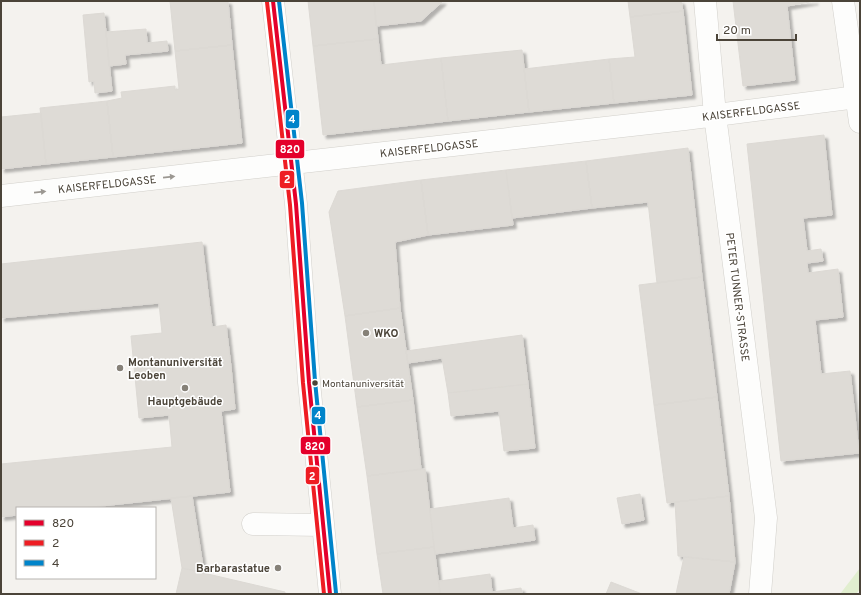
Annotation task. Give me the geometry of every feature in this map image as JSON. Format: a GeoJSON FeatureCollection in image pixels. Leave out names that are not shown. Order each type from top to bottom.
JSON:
{"type":"FeatureCollection","features":[{"type":"Feature","properties":{"kind":"street"},"geometry":{"type":"LineString","coordinates":[[273,1],[290,164],[296,204],[322,525],[330,594]]}},
{"type":"Feature","properties":{"kind":"street","name":"PETER TUNNER-STRASSE"},"geometry":{"type":"LineString","coordinates":[[705,1],[715,115],[766,518],[760,594]]}},
{"type":"Feature","properties":{"kind":"street"},"geometry":{"type":"LineString","coordinates":[[843,1],[860,122]]}},
{"type":"Feature","properties":{"kind":"street","name":"KAISERFELDGASSE"},"geometry":{"type":"LineString","coordinates":[[1,196],[715,115],[857,97]]}},
{"type":"Feature","properties":{"kind":"street"},"geometry":{"type":"LineString","coordinates":[[253,524],[322,525]]}},
{"type":"Feature","properties":{"kind":"green space"},"geometry":{"type":"Polygon","coordinates":[[[860,568],[860,589],[856,594],[840,594],[860,568]]]}},
{"type":"Feature","properties":{"kind":"building"},"geometry":{"type":"Polygon","coordinates":[[[170,1],[228,1],[232,45],[175,51],[170,1]]]}},
{"type":"Feature","properties":{"kind":"building"},"geometry":{"type":"Polygon","coordinates":[[[308,1],[374,1],[378,39],[313,46],[308,1]]]}},
{"type":"Feature","properties":{"kind":"building"},"geometry":{"type":"Polygon","coordinates":[[[374,1],[443,1],[421,21],[376,26],[374,1]]]}},
{"type":"Feature","properties":{"kind":"building"},"geometry":{"type":"Polygon","coordinates":[[[628,1],[681,1],[683,11],[630,17],[628,1]]]}},
{"type":"Feature","properties":{"kind":"building"},"geometry":{"type":"Polygon","coordinates":[[[733,1],[815,1],[787,6],[795,80],[743,86],[733,1]]]}},
{"type":"Feature","properties":{"kind":"building"},"geometry":{"type":"Polygon","coordinates":[[[683,11],[692,95],[614,103],[609,59],[635,57],[630,17],[683,11]]]}},
{"type":"Feature","properties":{"kind":"building"},"geometry":{"type":"Polygon","coordinates":[[[104,13],[112,91],[95,93],[94,81],[89,82],[83,15],[104,13]]]}},
{"type":"Feature","properties":{"kind":"building"},"geometry":{"type":"Polygon","coordinates":[[[146,29],[147,43],[167,41],[168,51],[125,55],[126,64],[109,66],[106,32],[146,29]]]}},
{"type":"Feature","properties":{"kind":"building"},"geometry":{"type":"Polygon","coordinates":[[[378,39],[381,65],[441,58],[448,121],[323,135],[313,46],[378,39]]]}},
{"type":"Feature","properties":{"kind":"building"},"geometry":{"type":"Polygon","coordinates":[[[232,45],[242,143],[113,157],[107,101],[122,98],[121,92],[175,86],[175,90],[179,89],[175,51],[232,45]]]}},
{"type":"Feature","properties":{"kind":"building"},"geometry":{"type":"Polygon","coordinates":[[[522,50],[529,112],[448,121],[441,58],[522,50]]]}},
{"type":"Feature","properties":{"kind":"building"},"geometry":{"type":"Polygon","coordinates":[[[609,59],[614,103],[529,112],[524,69],[609,59]]]}},
{"type":"Feature","properties":{"kind":"building"},"geometry":{"type":"Polygon","coordinates":[[[107,101],[113,157],[46,164],[40,108],[107,101]]]}},
{"type":"Feature","properties":{"kind":"building"},"geometry":{"type":"Polygon","coordinates":[[[41,113],[46,164],[1,169],[1,117],[41,113]]]}},
{"type":"Feature","properties":{"kind":"building"},"geometry":{"type":"Polygon","coordinates":[[[824,135],[832,215],[803,218],[807,251],[821,249],[823,261],[807,263],[808,273],[838,269],[843,317],[815,320],[821,374],[850,371],[859,453],[781,461],[747,144],[824,135]]]}},
{"type":"Feature","properties":{"kind":"building"},"geometry":{"type":"Polygon","coordinates":[[[688,148],[702,277],[657,283],[648,202],[592,208],[586,161],[688,148]]]}},
{"type":"Feature","properties":{"kind":"building"},"geometry":{"type":"Polygon","coordinates":[[[586,161],[592,208],[512,218],[506,170],[586,161]]]}},
{"type":"Feature","properties":{"kind":"building"},"geometry":{"type":"Polygon","coordinates":[[[506,170],[513,225],[428,235],[421,180],[506,170]]]}},
{"type":"Feature","properties":{"kind":"building"},"geometry":{"type":"Polygon","coordinates":[[[421,180],[428,235],[395,242],[400,308],[345,316],[329,212],[338,191],[421,180]]]}},
{"type":"Feature","properties":{"kind":"building","name":"Hauptgebäude"},"geometry":{"type":"Polygon","coordinates":[[[202,242],[212,327],[226,325],[231,367],[235,409],[221,411],[230,492],[92,507],[16,507],[16,515],[1,517],[1,464],[172,447],[169,415],[139,418],[131,336],[162,333],[159,303],[1,318],[1,264],[202,242]]]}},
{"type":"Feature","properties":{"kind":"building"},"geometry":{"type":"Polygon","coordinates":[[[702,277],[717,397],[654,405],[639,285],[702,277]]]}},
{"type":"Feature","properties":{"kind":"building"},"geometry":{"type":"Polygon","coordinates":[[[400,308],[413,400],[357,407],[345,316],[400,308]]]}},
{"type":"Feature","properties":{"kind":"building"},"geometry":{"type":"Polygon","coordinates":[[[522,335],[528,384],[448,393],[442,358],[408,363],[406,351],[522,335]]]}},
{"type":"Feature","properties":{"kind":"building"},"geometry":{"type":"Polygon","coordinates":[[[528,384],[535,448],[504,451],[499,411],[451,416],[448,393],[528,384]]]}},
{"type":"Feature","properties":{"kind":"building"},"geometry":{"type":"Polygon","coordinates":[[[717,397],[729,496],[667,503],[654,405],[717,397]]]}},
{"type":"Feature","properties":{"kind":"building"},"geometry":{"type":"Polygon","coordinates":[[[413,400],[421,469],[367,476],[357,407],[413,400]]]}},
{"type":"Feature","properties":{"kind":"building"},"geometry":{"type":"Polygon","coordinates":[[[425,469],[434,547],[377,554],[367,476],[425,469]]]}},
{"type":"Feature","properties":{"kind":"building"},"geometry":{"type":"Polygon","coordinates":[[[640,494],[644,520],[622,524],[617,498],[640,494]]]}},
{"type":"Feature","properties":{"kind":"building"},"geometry":{"type":"Polygon","coordinates":[[[192,496],[204,573],[182,568],[171,498],[192,496]]]}},
{"type":"Feature","properties":{"kind":"building"},"geometry":{"type":"Polygon","coordinates":[[[729,496],[735,562],[678,556],[675,502],[729,496]]]}},
{"type":"Feature","properties":{"kind":"building"},"geometry":{"type":"Polygon","coordinates":[[[509,498],[513,528],[533,525],[535,540],[435,554],[430,509],[509,498]]]}},
{"type":"Feature","properties":{"kind":"building"},"geometry":{"type":"Polygon","coordinates":[[[434,547],[440,594],[383,594],[377,554],[434,547]]]}},
{"type":"Feature","properties":{"kind":"building"},"geometry":{"type":"Polygon","coordinates":[[[684,557],[735,562],[729,594],[676,594],[684,557]]]}},
{"type":"Feature","properties":{"kind":"building"},"geometry":{"type":"Polygon","coordinates":[[[182,568],[285,592],[285,594],[176,594],[182,568]]]}},
{"type":"Feature","properties":{"kind":"building"},"geometry":{"type":"Polygon","coordinates":[[[490,574],[492,592],[521,588],[522,594],[440,594],[439,581],[490,574]]]}},
{"type":"Feature","properties":{"kind":"building"},"geometry":{"type":"Polygon","coordinates":[[[611,582],[642,594],[606,594],[611,582]]]}},
{"type":"Feature","properties":{"kind":"transit line","name":"820"},"geometry":{"type":"LineString","coordinates":[[273,1],[296,204],[309,382],[330,594]]}},
{"type":"Feature","properties":{"kind":"transit line","name":"4"},"geometry":{"type":"LineString","coordinates":[[279,1],[302,203],[315,381],[336,593]]}},
{"type":"Feature","properties":{"kind":"transit line","name":"2"},"geometry":{"type":"LineString","coordinates":[[267,2],[290,205],[303,383],[324,594]]}},
{"type":"Feature","properties":{"kind":"place","name":"WKO"},"geometry":{"type":"Point","coordinates":[366,333]}},
{"type":"Feature","properties":{"kind":"place","name":"Montanuniversität Leoben"},"geometry":{"type":"Point","coordinates":[120,368]}},
{"type":"Feature","properties":{"kind":"place","name":"Montanuniversität"},"geometry":{"type":"Point","coordinates":[315,383]}},
{"type":"Feature","properties":{"kind":"place","name":"Hauptgebäude"},"geometry":{"type":"Point","coordinates":[185,388]}},
{"type":"Feature","properties":{"kind":"place","name":"Barbarastatue"},"geometry":{"type":"Point","coordinates":[278,568]}}]}
